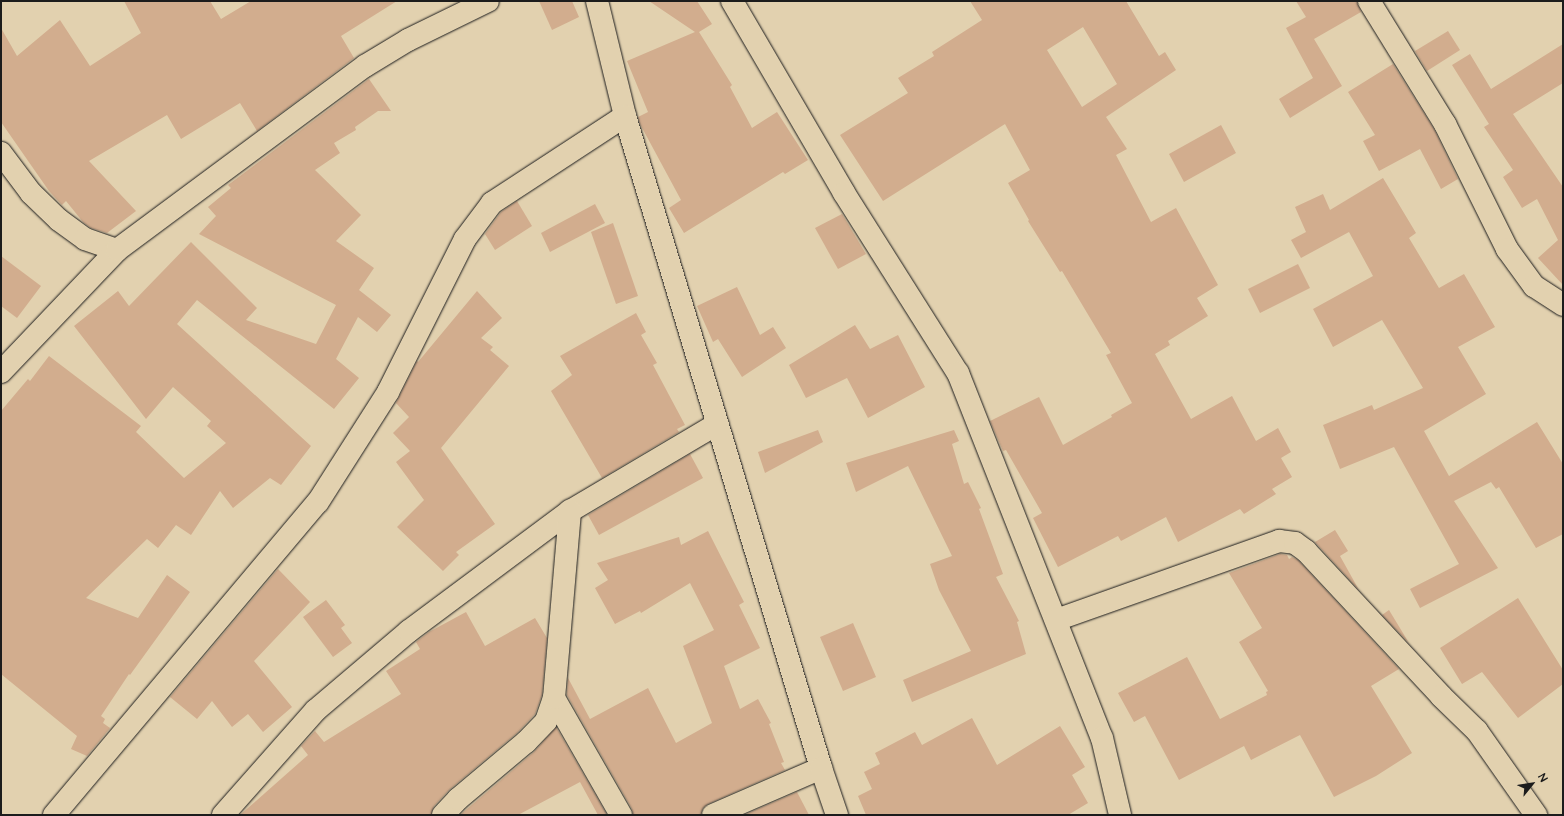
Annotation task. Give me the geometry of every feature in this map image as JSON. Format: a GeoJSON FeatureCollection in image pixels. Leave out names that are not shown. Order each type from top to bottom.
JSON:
{"type":"FeatureCollection","features":[{"type":"Feature","properties":{"kind":"street"},"geometry":{"type":"LineString","coordinates":[[1,372],[117,250],[365,66],[408,40],[488,1]]}},
{"type":"Feature","properties":{"kind":"street"},"geometry":{"type":"LineString","coordinates":[[597,1],[625,116],[820,768],[837,815]]}},
{"type":"Feature","properties":{"kind":"street"},"geometry":{"type":"LineString","coordinates":[[732,1],[844,193],[958,373],[1102,738],[1120,815]]}},
{"type":"Feature","properties":{"kind":"street"},"geometry":{"type":"LineString","coordinates":[[1369,1],[1445,124],[1507,249],[1534,286],[1563,305]]}},
{"type":"Feature","properties":{"kind":"street"},"geometry":{"type":"LineString","coordinates":[[54,815],[318,502],[388,392],[465,239],[492,203],[625,116]]}},
{"type":"Feature","properties":{"kind":"street"},"geometry":{"type":"LineString","coordinates":[[2,156],[31,193],[59,220],[85,239],[117,250]]}},
{"type":"Feature","properties":{"kind":"street"},"geometry":{"type":"LineString","coordinates":[[223,815],[316,710],[409,631],[570,511],[717,424]]}},
{"type":"Feature","properties":{"kind":"street"},"geometry":{"type":"LineString","coordinates":[[443,815],[458,799],[526,742],[546,721],[554,698],[570,511]]}},
{"type":"Feature","properties":{"kind":"street"},"geometry":{"type":"LineString","coordinates":[[1056,620],[1279,542],[1295,543],[1306,551],[1441,696],[1477,731],[1536,815]]}},
{"type":"Feature","properties":{"kind":"street"},"geometry":{"type":"LineString","coordinates":[[554,698],[622,815]]}},
{"type":"Feature","properties":{"kind":"street"},"geometry":{"type":"LineString","coordinates":[[713,815],[820,768]]}},
{"type":"Feature","properties":{"kind":"building"},"geometry":{"type":"Polygon","coordinates":[[[124,1],[210,1],[221,19],[251,1],[397,1],[341,36],[354,58],[257,131],[240,103],[181,139],[167,115],[89,161],[136,211],[107,233],[91,228],[83,222],[66,201],[62,205],[49,191],[1,122],[1,28],[17,56],[60,20],[90,66],[141,33],[124,1]]]}},
{"type":"Feature","properties":{"kind":"building"},"geometry":{"type":"Polygon","coordinates":[[[539,1],[572,1],[579,17],[552,30],[539,1]]]}},
{"type":"Feature","properties":{"kind":"building"},"geometry":{"type":"Polygon","coordinates":[[[649,1],[697,1],[712,24],[699,32],[732,85],[730,87],[752,128],[777,112],[808,160],[785,174],[783,172],[684,233],[669,208],[681,200],[640,124],[638,117],[648,112],[627,61],[695,32],[649,1]]]}},
{"type":"Feature","properties":{"kind":"building"},"geometry":{"type":"Polygon","coordinates":[[[970,1],[1126,1],[1159,56],[1165,52],[1176,70],[1106,117],[1127,149],[1116,155],[1151,222],[1176,208],[1218,285],[1197,298],[1208,316],[1168,341],[1170,345],[1155,354],[1191,419],[1232,396],[1256,441],[1278,428],[1291,452],[1281,458],[1292,477],[1272,489],[1276,494],[1244,514],[1240,509],[1178,542],[1166,517],[1121,541],[1118,536],[1058,567],[1033,518],[1042,513],[1006,450],[1003,451],[990,421],[1039,397],[1063,445],[1112,417],[1111,415],[1132,403],[1106,355],[1111,353],[1062,271],[1060,272],[1028,221],[1029,220],[1008,183],[1030,170],[1005,124],[883,201],[840,135],[908,93],[898,78],[934,56],[932,52],[982,20],[970,1]],[[1083,27],[1047,50],[1082,107],[1117,84],[1083,27]]]}},
{"type":"Feature","properties":{"kind":"building"},"geometry":{"type":"Polygon","coordinates":[[[1296,1],[1357,1],[1361,12],[1314,39],[1342,86],[1290,118],[1279,99],[1313,78],[1286,28],[1306,17],[1296,1]]]}},
{"type":"Feature","properties":{"kind":"building"},"geometry":{"type":"Polygon","coordinates":[[[1448,31],[1460,50],[1427,71],[1415,51],[1448,31]]]}},
{"type":"Feature","properties":{"kind":"building"},"geometry":{"type":"Polygon","coordinates":[[[1563,44],[1563,83],[1513,114],[1563,187],[1563,285],[1538,258],[1558,240],[1537,199],[1522,208],[1503,177],[1513,170],[1484,127],[1489,124],[1452,65],[1470,54],[1491,89],[1563,44]]]}},
{"type":"Feature","properties":{"kind":"building"},"geometry":{"type":"Polygon","coordinates":[[[1393,64],[1434,129],[1458,179],[1441,189],[1420,149],[1379,171],[1363,141],[1375,135],[1348,92],[1393,64]]]}},
{"type":"Feature","properties":{"kind":"building"},"geometry":{"type":"Polygon","coordinates":[[[369,79],[391,111],[378,111],[355,127],[356,130],[334,143],[340,153],[315,170],[361,215],[336,241],[374,268],[359,290],[391,315],[377,332],[358,317],[336,359],[359,378],[334,409],[197,300],[177,324],[311,446],[281,485],[270,478],[233,508],[220,491],[191,535],[176,525],[158,548],[147,539],[86,598],[138,618],[167,575],[190,592],[130,675],[129,674],[101,716],[105,719],[103,723],[110,728],[87,756],[71,749],[77,736],[1,674],[1,411],[28,379],[30,381],[49,356],[141,426],[136,432],[184,478],[226,443],[207,426],[211,421],[173,387],[146,419],[74,326],[118,291],[129,306],[191,242],[257,308],[246,320],[316,344],[336,305],[199,234],[216,216],[208,207],[231,188],[228,185],[369,79]]]}},
{"type":"Feature","properties":{"kind":"building"},"geometry":{"type":"Polygon","coordinates":[[[1221,125],[1236,153],[1184,182],[1169,154],[1221,125]]]}},
{"type":"Feature","properties":{"kind":"building"},"geometry":{"type":"Polygon","coordinates":[[[1383,178],[1416,233],[1409,238],[1439,288],[1464,274],[1495,327],[1458,347],[1486,394],[1424,431],[1449,476],[1537,422],[1563,464],[1563,534],[1536,548],[1499,487],[1496,489],[1491,482],[1454,501],[1498,568],[1420,608],[1410,589],[1459,564],[1394,447],[1340,469],[1323,425],[1372,405],[1374,410],[1423,388],[1382,320],[1333,347],[1313,309],[1373,276],[1349,232],[1301,258],[1291,240],[1306,232],[1295,207],[1323,194],[1330,210],[1383,178]]]}},
{"type":"Feature","properties":{"kind":"building"},"geometry":{"type":"Polygon","coordinates":[[[517,201],[532,226],[495,250],[485,234],[501,212],[517,201]]]}},
{"type":"Feature","properties":{"kind":"building"},"geometry":{"type":"Polygon","coordinates":[[[595,204],[605,223],[550,252],[541,233],[595,204]]]}},
{"type":"Feature","properties":{"kind":"building"},"geometry":{"type":"Polygon","coordinates":[[[842,214],[866,254],[838,269],[815,228],[842,214]]]}},
{"type":"Feature","properties":{"kind":"building"},"geometry":{"type":"Polygon","coordinates":[[[613,223],[638,296],[616,304],[591,232],[613,223]]]}},
{"type":"Feature","properties":{"kind":"building"},"geometry":{"type":"Polygon","coordinates":[[[1,256],[41,286],[17,318],[1,306],[1,256]]]}},
{"type":"Feature","properties":{"kind":"building"},"geometry":{"type":"Polygon","coordinates":[[[1298,264],[1310,288],[1260,313],[1248,289],[1298,264]]]}},
{"type":"Feature","properties":{"kind":"building"},"geometry":{"type":"Polygon","coordinates":[[[737,287],[760,335],[773,327],[786,348],[742,377],[718,339],[713,342],[697,306],[737,287]]]}},
{"type":"Feature","properties":{"kind":"building"},"geometry":{"type":"Polygon","coordinates":[[[477,291],[502,318],[481,338],[493,347],[490,350],[509,366],[441,448],[495,524],[456,552],[459,555],[443,571],[397,527],[424,500],[396,462],[410,451],[393,433],[409,417],[396,403],[417,361],[418,362],[477,291]]]}},
{"type":"Feature","properties":{"kind":"building"},"geometry":{"type":"Polygon","coordinates":[[[636,313],[646,332],[641,335],[657,363],[653,365],[685,425],[677,429],[679,432],[602,478],[551,391],[572,375],[560,356],[636,313]]]}},
{"type":"Feature","properties":{"kind":"building"},"geometry":{"type":"Polygon","coordinates":[[[855,325],[870,349],[898,335],[925,387],[868,418],[847,378],[806,398],[789,365],[855,325]]]}},
{"type":"Feature","properties":{"kind":"building"},"geometry":{"type":"Polygon","coordinates":[[[818,430],[823,442],[765,473],[758,452],[818,430]]]}},
{"type":"Feature","properties":{"kind":"building"},"geometry":{"type":"Polygon","coordinates":[[[954,430],[959,441],[952,444],[964,484],[968,482],[981,508],[979,509],[1003,574],[996,577],[1019,621],[1017,622],[1026,654],[912,702],[903,680],[971,651],[939,590],[930,564],[952,556],[908,466],[856,492],[846,463],[954,430]]]}},
{"type":"Feature","properties":{"kind":"building"},"geometry":{"type":"Polygon","coordinates":[[[690,454],[703,478],[599,535],[588,515],[690,454]]]}},
{"type":"Feature","properties":{"kind":"building"},"geometry":{"type":"Polygon","coordinates":[[[1335,530],[1348,551],[1340,556],[1359,590],[1315,542],[1335,530]]]}},
{"type":"Feature","properties":{"kind":"building"},"geometry":{"type":"Polygon","coordinates":[[[708,531],[744,602],[739,605],[760,648],[724,666],[740,709],[758,699],[771,723],[769,724],[784,762],[781,763],[785,770],[708,804],[703,808],[701,815],[633,815],[632,809],[567,695],[568,678],[590,719],[648,688],[676,743],[712,723],[683,646],[714,630],[690,583],[641,613],[640,611],[615,624],[595,588],[608,580],[597,563],[679,537],[681,545],[708,531]]]}},
{"type":"Feature","properties":{"kind":"building"},"geometry":{"type":"Polygon","coordinates":[[[1280,554],[1287,555],[1289,559],[1292,557],[1298,560],[1399,669],[1371,686],[1412,753],[1376,776],[1334,797],[1300,735],[1251,760],[1244,746],[1179,780],[1145,716],[1134,722],[1118,693],[1187,657],[1220,719],[1267,695],[1266,692],[1268,691],[1239,642],[1262,628],[1229,573],[1280,554]]]}},
{"type":"Feature","properties":{"kind":"building"},"geometry":{"type":"Polygon","coordinates":[[[278,569],[310,602],[254,661],[292,707],[263,732],[248,714],[232,727],[212,701],[197,719],[170,697],[278,569]]]}},
{"type":"Feature","properties":{"kind":"building"},"geometry":{"type":"Polygon","coordinates":[[[1518,598],[1563,670],[1563,684],[1518,718],[1482,672],[1462,684],[1440,648],[1518,598]]]}},
{"type":"Feature","properties":{"kind":"building"},"geometry":{"type":"Polygon","coordinates":[[[326,600],[345,625],[341,628],[352,643],[333,657],[303,617],[326,600]]]}},
{"type":"Feature","properties":{"kind":"building"},"geometry":{"type":"Polygon","coordinates":[[[1389,610],[1409,643],[1382,615],[1389,610]]]}},
{"type":"Feature","properties":{"kind":"building"},"geometry":{"type":"Polygon","coordinates":[[[466,612],[485,646],[535,618],[547,638],[542,695],[535,714],[517,733],[449,790],[434,806],[431,815],[240,815],[308,755],[301,746],[315,731],[324,742],[401,694],[386,671],[420,649],[416,642],[429,632],[466,612]]]}},
{"type":"Feature","properties":{"kind":"building"},"geometry":{"type":"Polygon","coordinates":[[[853,623],[876,677],[843,691],[820,637],[853,623]]]}},
{"type":"Feature","properties":{"kind":"building"},"geometry":{"type":"Polygon","coordinates":[[[972,718],[997,765],[1060,726],[1085,767],[1072,775],[1088,803],[1068,815],[866,815],[858,796],[872,789],[864,772],[880,764],[875,753],[915,732],[922,745],[972,718]]]}},
{"type":"Feature","properties":{"kind":"building"},"geometry":{"type":"Polygon","coordinates":[[[556,727],[607,815],[598,815],[580,782],[518,815],[460,815],[534,752],[556,727]]]}},
{"type":"Feature","properties":{"kind":"building"},"geometry":{"type":"Polygon","coordinates":[[[797,792],[809,815],[744,815],[797,792]]]}}]}
